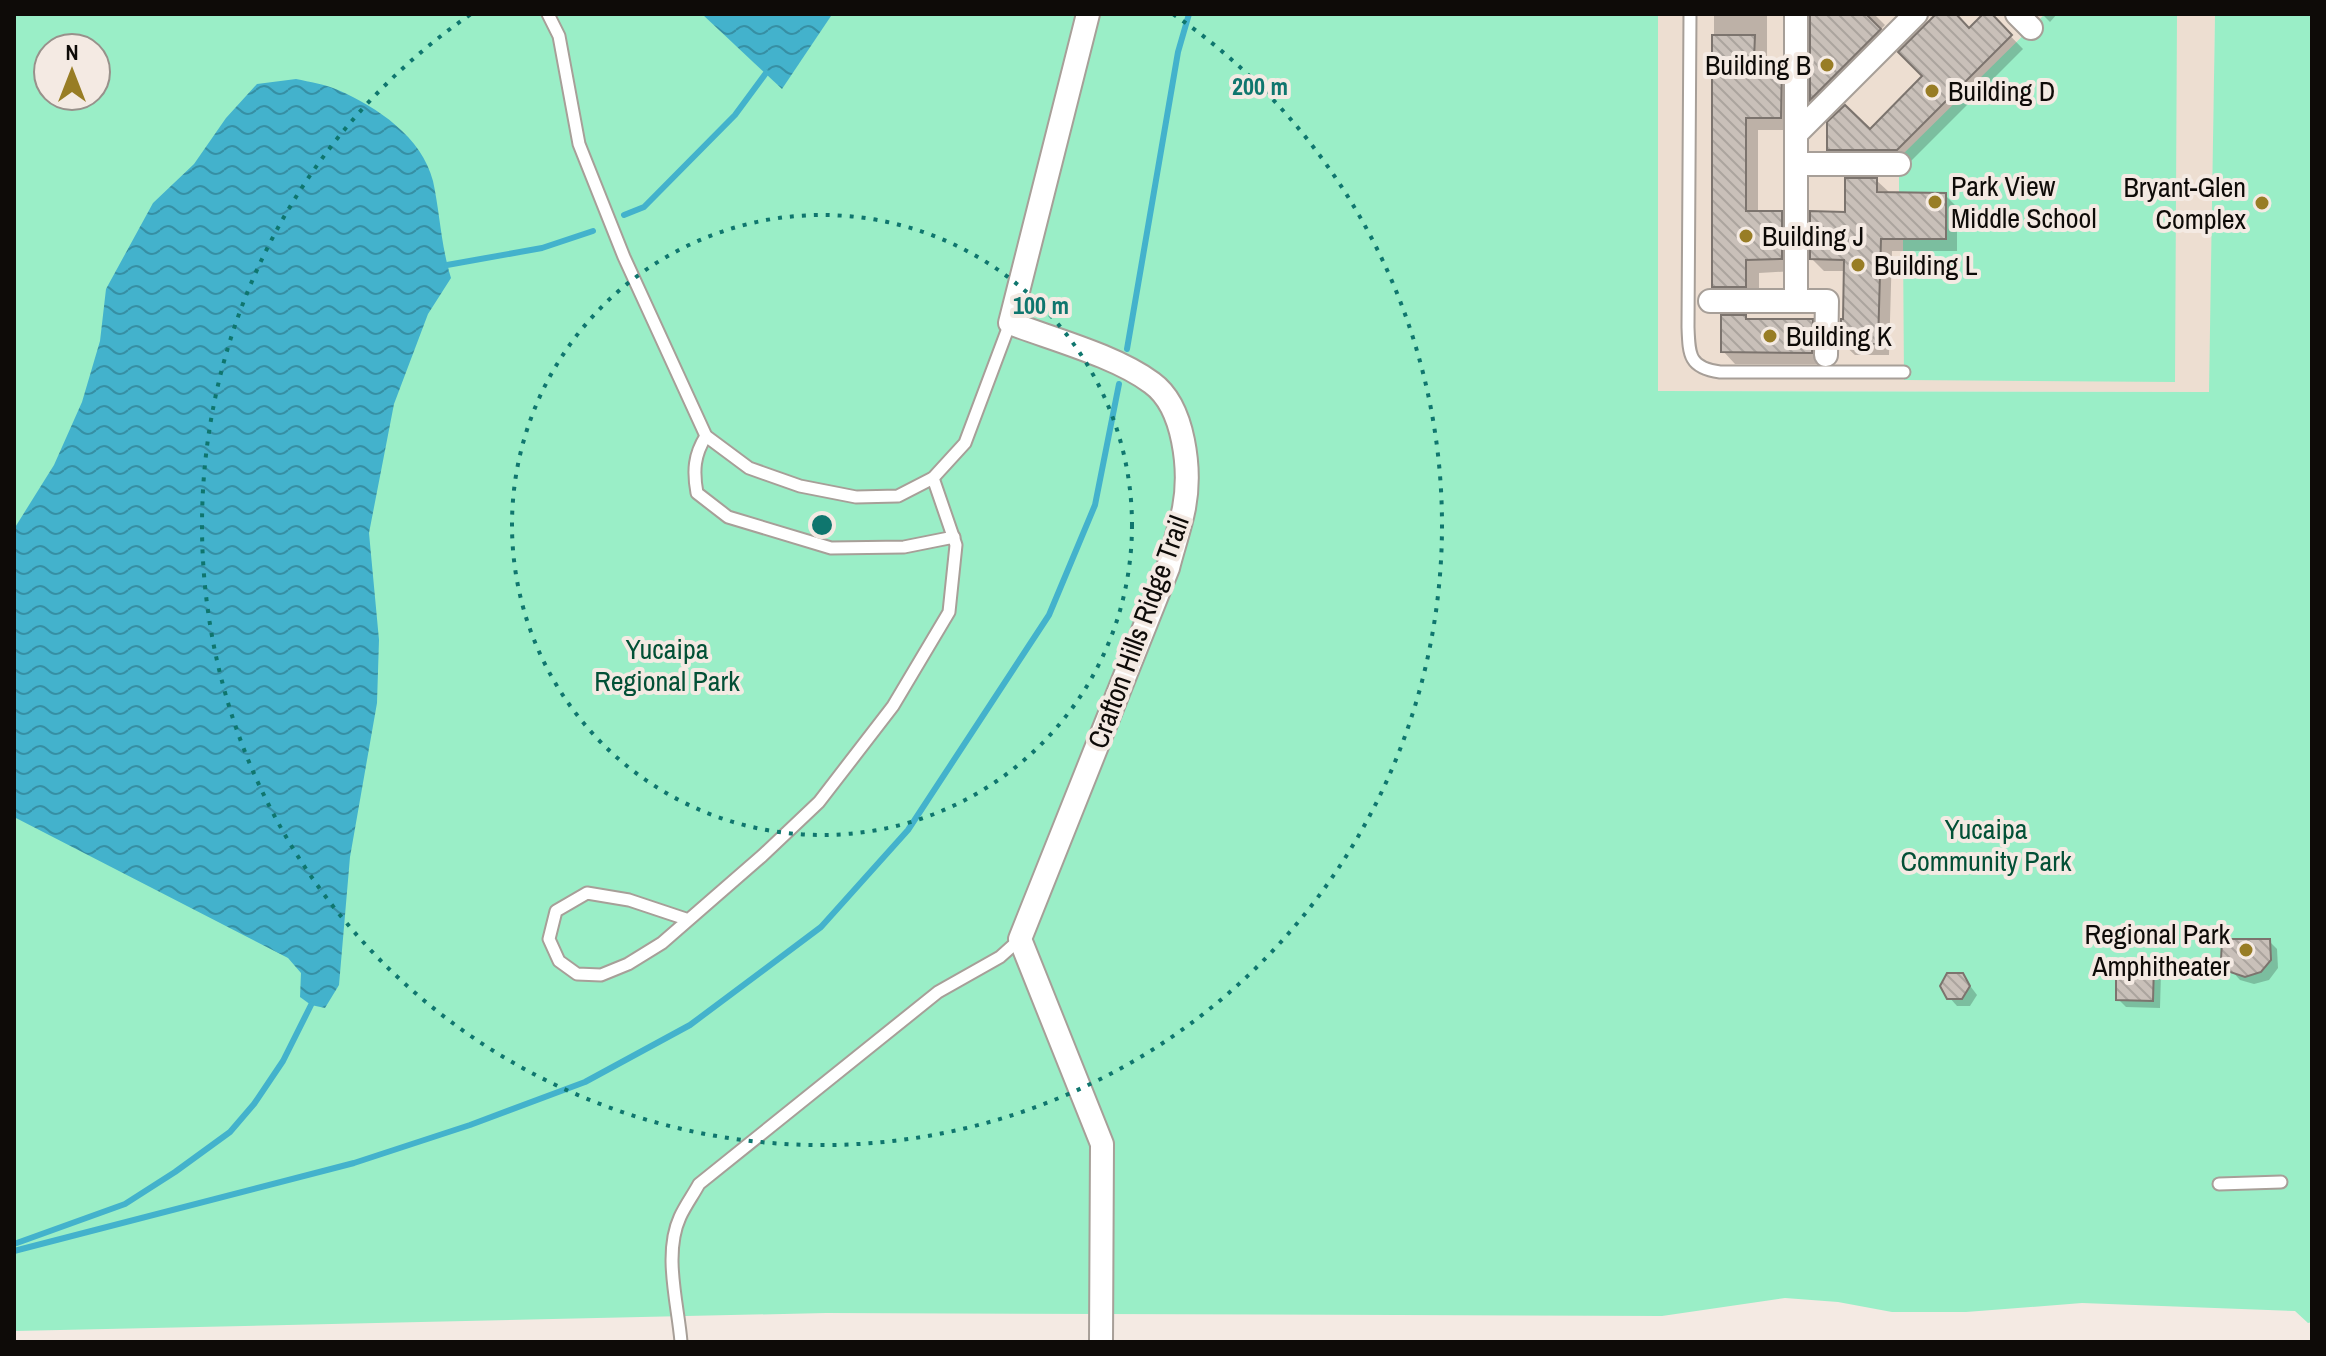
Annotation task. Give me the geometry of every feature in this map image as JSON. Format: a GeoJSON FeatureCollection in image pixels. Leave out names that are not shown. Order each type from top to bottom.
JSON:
{"type":"FeatureCollection","features":[{"type":"Feature","properties":{"kind":"street"},"geometry":{"type":"LineString","coordinates":[[1010,323],[1088,14]]}},
{"type":"Feature","properties":{"kind":"street"},"geometry":{"type":"LineString","coordinates":[[1796,14],[1796,301]]}},
{"type":"Feature","properties":{"kind":"street"},"geometry":{"type":"LineString","coordinates":[[1796,134],[1912,15]]}},
{"type":"Feature","properties":{"kind":"street"},"geometry":{"type":"LineString","coordinates":[[1796,164],[1899,164]]}},
{"type":"Feature","properties":{"kind":"street"},"geometry":{"type":"LineString","coordinates":[[1710,301],[1827,301],[1826,355]]}},
{"type":"Feature","properties":{"kind":"street","name":"Crafton Hills Ridge Trail"},"geometry":{"type":"LineString","coordinates":[[1010,323],[1118,364],[1154,384],[1176,412],[1185,455],[1184,506],[1168,568],[1020,939]]}},
{"type":"Feature","properties":{"kind":"street"},"geometry":{"type":"LineString","coordinates":[[1020,939],[1102,1144],[1101,1342]]}},
{"type":"Feature","properties":{"kind":"lane"},"geometry":{"type":"LineString","coordinates":[[548,14],[559,36],[579,144],[624,257],[706,436],[749,468],[800,486],[856,497],[898,496],[933,478],[965,443],[1010,323]]}},
{"type":"Feature","properties":{"kind":"lane"},"geometry":{"type":"LineString","coordinates":[[1690,14],[1688,336],[1693,361],[1703,369],[1720,372],[1904,372]]}},
{"type":"Feature","properties":{"kind":"lane"},"geometry":{"type":"LineString","coordinates":[[706,436],[698,449],[693,472],[697,493],[728,517],[831,548],[904,547],[954,537]]}},
{"type":"Feature","properties":{"kind":"lane"},"geometry":{"type":"LineString","coordinates":[[686,919],[629,900],[587,893],[556,911],[549,939],[559,961],[577,974],[601,975],[628,964],[662,943],[819,802],[893,706],[949,612],[956,545],[933,478]]}},
{"type":"Feature","properties":{"kind":"lane"},"geometry":{"type":"LineString","coordinates":[[681,1342],[671,1274],[679,1219],[699,1184],[938,992],[1000,957],[1020,939]]}},
{"type":"Feature","properties":{"kind":"lane"},"geometry":{"type":"LineString","coordinates":[[2219,1184],[2281,1182]]}},
{"type":"Feature","properties":{"kind":"shaded area","name":"Park View Middle School"},"geometry":{"type":"Polygon","coordinates":[[[1658,14],[2215,14],[2210,392],[1658,391],[1658,14]]]}},
{"type":"Feature","properties":{"kind":"green space","name":"Yucaipa Regional Park"},"geometry":{"type":"Polygon","coordinates":[[[14,14],[1658,14],[1658,391],[2209,392],[2215,14],[2312,14],[2312,1322],[2308,1323],[2295,1311],[2082,1303],[1966,1312],[1892,1312],[1838,1302],[1785,1298],[1662,1316],[826,1313],[14,1331],[14,14]]]}},
{"type":"Feature","properties":{"kind":"green space"},"geometry":{"type":"Polygon","coordinates":[[[2045,14],[2177,14],[2175,382],[1904,380],[1903,239],[1946,239],[1946,193],[1899,192],[1899,158],[2045,14]]]}},
{"type":"Feature","properties":{"kind":"water"},"geometry":{"type":"Polygon","coordinates":[[[702,14],[831,14],[831,16],[782,89],[702,14]]]}},
{"type":"Feature","properties":{"kind":"water"},"geometry":{"type":"Polygon","coordinates":[[[296,79],[333,88],[368,105],[396,125],[419,151],[433,181],[451,278],[428,314],[394,404],[369,533],[379,640],[377,703],[350,857],[339,985],[325,1008],[311,1005],[300,997],[301,973],[288,958],[14,817],[14,529],[54,465],[82,402],[100,341],[106,289],[153,203],[194,164],[226,118],[257,84],[296,79]]]}},
{"type":"Feature","properties":{"kind":"building","name":"Building B"},"geometry":{"type":"Polygon","coordinates":[[[1810,14],[1866,14],[1881,29],[1810,100],[1810,14]]]}},
{"type":"Feature","properties":{"kind":"building","name":"Building D"},"geometry":{"type":"Polygon","coordinates":[[[1936,14],[1956,14],[1969,28],[1983,14],[1992,14],[2012,35],[1897,150],[1827,150],[1827,122],[1845,105],[1870,129],[1922,76],[1898,52],[1936,14]]]}},
{"type":"Feature","properties":{"kind":"building"},"geometry":{"type":"Polygon","coordinates":[[[1712,35],[1755,35],[1754,60],[1782,60],[1781,118],[1746,118],[1746,211],[1782,211],[1782,259],[1746,260],[1746,287],[1712,287],[1712,35]]]}},
{"type":"Feature","properties":{"kind":"building","name":"Building L"},"geometry":{"type":"Polygon","coordinates":[[[1845,178],[1877,178],[1877,192],[1946,193],[1946,239],[1881,239],[1878,344],[1840,344],[1844,260],[1810,259],[1810,211],[1845,212],[1845,178]]]}},
{"type":"Feature","properties":{"kind":"building","name":"Building K"},"geometry":{"type":"Polygon","coordinates":[[[1721,315],[1746,315],[1746,319],[1813,319],[1812,353],[1721,352],[1721,315]]]}},
{"type":"Feature","properties":{"kind":"building","name":"Regional Park Amphitheater"},"geometry":{"type":"Polygon","coordinates":[[[2222,939],[2270,939],[2271,960],[2261,972],[2245,977],[2230,972],[2221,960],[2222,939]]]}},
{"type":"Feature","properties":{"kind":"building"},"geometry":{"type":"Polygon","coordinates":[[[2116,964],[2154,964],[2153,1001],[2116,1000],[2116,964]]]}},
{"type":"Feature","properties":{"kind":"building"},"geometry":{"type":"Polygon","coordinates":[[[1947,973],[1963,973],[1970,986],[1962,999],[1947,999],[1940,986],[1947,973]]]}},
{"type":"Feature","properties":{"kind":"waterway"},"geometry":{"type":"LineString","coordinates":[[1127,349],[1178,52],[1189,14]]}},
{"type":"Feature","properties":{"kind":"waterway"},"geometry":{"type":"LineString","coordinates":[[624,215],[644,207],[735,115],[766,73]]}},
{"type":"Feature","properties":{"kind":"waterway"},"geometry":{"type":"LineString","coordinates":[[447,265],[542,248],[593,231]]}},
{"type":"Feature","properties":{"kind":"waterway"},"geometry":{"type":"LineString","coordinates":[[14,1251],[354,1163],[470,1125],[585,1082],[690,1025],[821,927],[908,830],[1049,615],[1095,505],[1119,384]]}},
{"type":"Feature","properties":{"kind":"waterway"},"geometry":{"type":"LineString","coordinates":[[14,1244],[125,1204],[230,1132],[254,1104],[283,1061],[311,1005]]}},
{"type":"Feature","properties":{"kind":"place","name":"Building B"},"geometry":{"type":"Point","coordinates":[1827,65]}},
{"type":"Feature","properties":{"kind":"place","name":"Building D"},"geometry":{"type":"Point","coordinates":[1932,91]}},
{"type":"Feature","properties":{"kind":"place","name":"Park View Middle School"},"geometry":{"type":"Point","coordinates":[1935,202]}},
{"type":"Feature","properties":{"kind":"place","name":"Bryant-Glen Complex"},"geometry":{"type":"Point","coordinates":[2262,203]}},
{"type":"Feature","properties":{"kind":"place","name":"Building J"},"geometry":{"type":"Point","coordinates":[1746,236]}},
{"type":"Feature","properties":{"kind":"place","name":"Building L"},"geometry":{"type":"Point","coordinates":[1858,265]}},
{"type":"Feature","properties":{"kind":"place","name":"Building K"},"geometry":{"type":"Point","coordinates":[1770,336]}},
{"type":"Feature","properties":{"kind":"place","name":"Regional Park Amphitheater"},"geometry":{"type":"Point","coordinates":[2246,950]}},
{"type":"Feature","properties":{"kind":"park label","name":"Yucaipa Community Park"},"geometry":{"type":"Point","coordinates":[1986,845]}}]}
